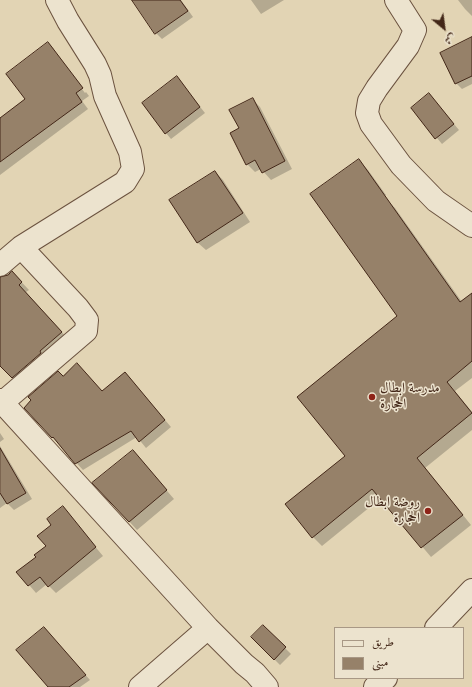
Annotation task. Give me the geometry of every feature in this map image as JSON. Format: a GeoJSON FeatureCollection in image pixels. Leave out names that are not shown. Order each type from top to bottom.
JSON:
{"type":"FeatureCollection","features":[{"type":"Feature","properties":{"kind":"street"},"geometry":{"type":"LineString","coordinates":[[0,265],[22,247],[125,182],[133,169],[130,152],[105,96],[95,64],[68,21],[57,0]]}},
{"type":"Feature","properties":{"kind":"street"},"geometry":{"type":"LineString","coordinates":[[396,0],[415,30],[408,46],[369,101],[367,113],[371,124],[401,165],[436,201],[472,226]]}},
{"type":"Feature","properties":{"kind":"street"},"geometry":{"type":"LineString","coordinates":[[22,247],[78,308],[87,320],[86,331],[1,402],[208,628],[255,673],[267,687]]}},
{"type":"Feature","properties":{"kind":"street"},"geometry":{"type":"LineString","coordinates":[[437,627],[472,590]]}},
{"type":"Feature","properties":{"kind":"street"},"geometry":{"type":"LineString","coordinates":[[140,687],[208,628]]}},
{"type":"Feature","properties":{"kind":"street"},"geometry":{"type":"LineString","coordinates":[[375,687],[385,679]]}},
{"type":"Feature","properties":{"kind":"building"},"geometry":{"type":"Polygon","coordinates":[[[132,0],[180,0],[188,11],[155,34],[132,0]]]}},
{"type":"Feature","properties":{"kind":"building"},"geometry":{"type":"Polygon","coordinates":[[[472,37],[472,76],[455,84],[440,53],[472,37]]]}},
{"type":"Feature","properties":{"kind":"building"},"geometry":{"type":"Polygon","coordinates":[[[48,42],[83,88],[76,93],[82,102],[0,162],[0,118],[25,99],[6,74],[48,42]]]}},
{"type":"Feature","properties":{"kind":"building"},"geometry":{"type":"Polygon","coordinates":[[[177,76],[200,107],[165,134],[142,103],[177,76]]]}},
{"type":"Feature","properties":{"kind":"building"},"geometry":{"type":"Polygon","coordinates":[[[429,93],[454,124],[435,139],[411,108],[429,93]]]}},
{"type":"Feature","properties":{"kind":"building"},"geometry":{"type":"Polygon","coordinates":[[[253,98],[285,161],[262,173],[255,160],[246,165],[230,133],[239,128],[229,110],[253,98]]]}},
{"type":"Feature","properties":{"kind":"building"},"geometry":{"type":"Polygon","coordinates":[[[359,159],[460,302],[472,293],[472,361],[447,382],[472,413],[417,458],[463,515],[421,548],[372,489],[312,538],[285,504],[345,456],[297,397],[397,316],[310,194],[359,159]]]}},
{"type":"Feature","properties":{"kind":"building"},"geometry":{"type":"Polygon","coordinates":[[[215,171],[243,213],[197,243],[169,200],[215,171]]]}},
{"type":"Feature","properties":{"kind":"building"},"geometry":{"type":"Polygon","coordinates":[[[12,271],[22,282],[19,285],[62,332],[40,351],[41,353],[12,378],[0,366],[0,277],[8,275],[12,271]]]}},
{"type":"Feature","properties":{"kind":"building"},"geometry":{"type":"Polygon","coordinates":[[[77,363],[102,391],[125,372],[165,420],[139,442],[131,431],[75,464],[53,437],[52,438],[24,408],[31,400],[28,397],[58,371],[63,376],[77,363]]]}},
{"type":"Feature","properties":{"kind":"building"},"geometry":{"type":"Polygon","coordinates":[[[0,448],[26,493],[7,504],[0,493],[0,448]]]}},
{"type":"Feature","properties":{"kind":"building"},"geometry":{"type":"Polygon","coordinates":[[[133,450],[167,490],[129,522],[92,483],[133,450]]]}},
{"type":"Feature","properties":{"kind":"building"},"geometry":{"type":"Polygon","coordinates":[[[63,506],[96,547],[48,587],[40,577],[28,586],[16,572],[36,557],[34,555],[46,546],[37,536],[51,525],[47,519],[63,506]]]}},
{"type":"Feature","properties":{"kind":"building"},"geometry":{"type":"Polygon","coordinates":[[[263,625],[286,647],[274,660],[251,637],[263,625]]]}},
{"type":"Feature","properties":{"kind":"building"},"geometry":{"type":"Polygon","coordinates":[[[44,627],[86,675],[69,687],[48,687],[16,650],[44,627]]]}},
{"type":"Feature","properties":{"kind":"place","name":"مدرسة ابطال الحجارة"},"geometry":{"type":"Point","coordinates":[372,397]}},
{"type":"Feature","properties":{"kind":"place","name":"روضة ابطال الحجارة"},"geometry":{"type":"Point","coordinates":[428,511]}}]}
